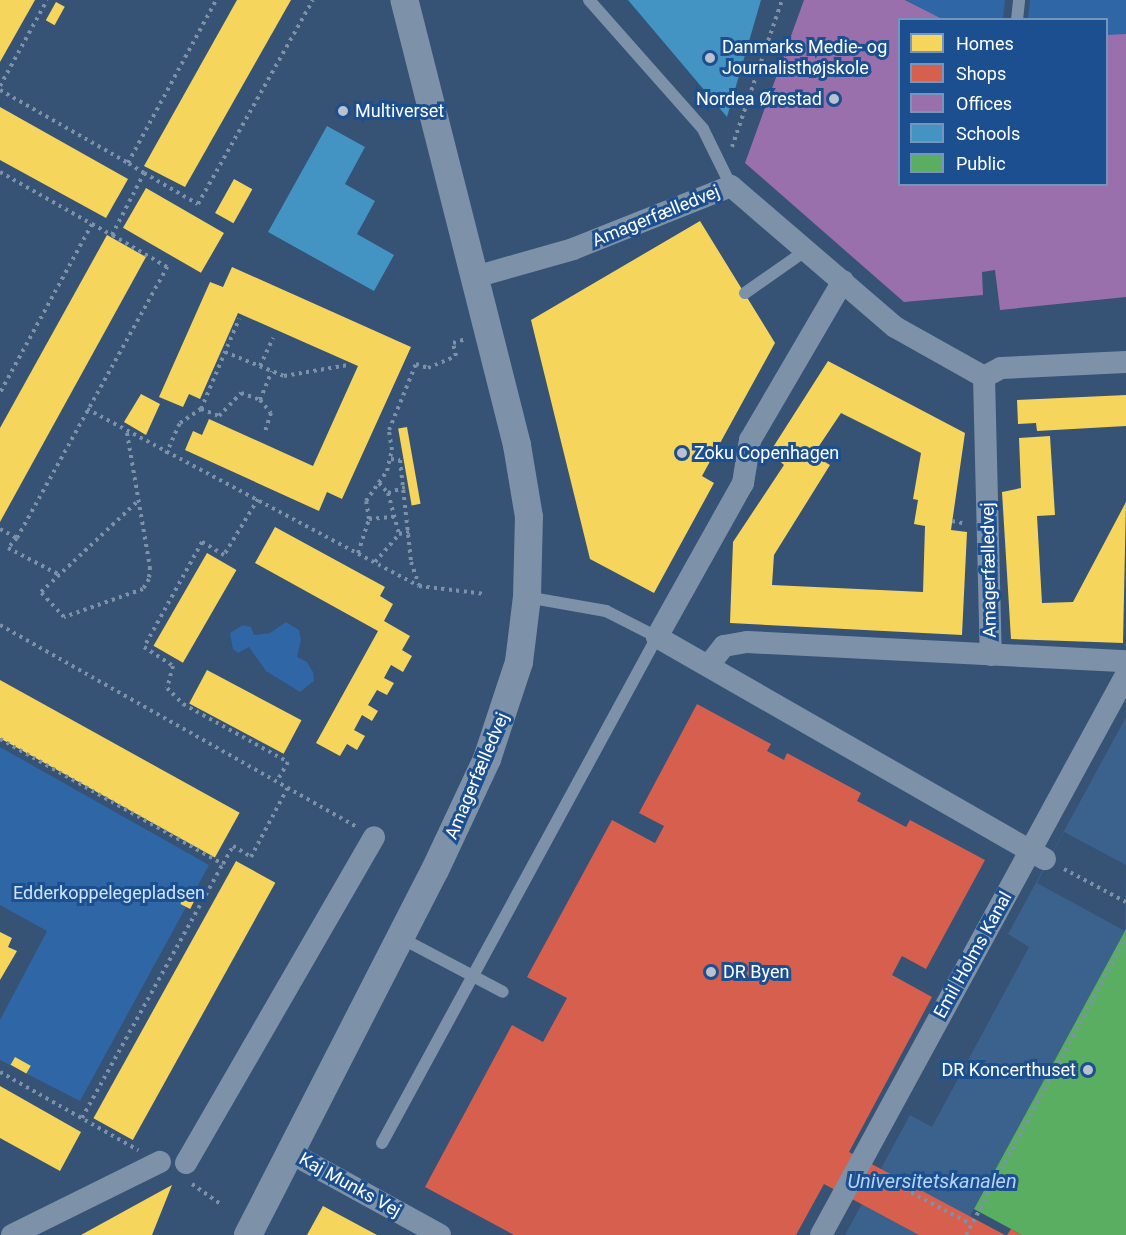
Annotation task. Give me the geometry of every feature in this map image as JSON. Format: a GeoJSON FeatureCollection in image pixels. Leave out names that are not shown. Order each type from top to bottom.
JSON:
{"type":"FeatureCollection","features":[{"type":"Feature","properties":{"kind":"street","name":"Amagerfælledvej"},"geometry":{"type":"LineString","coordinates":[[248,1235],[401,938],[501,722],[519,662],[527,597],[530,517],[517,445],[404,0]]}},
{"type":"Feature","properties":{"kind":"street","name":"Amagerfælledvej"},"geometry":{"type":"LineString","coordinates":[[475,277],[573,249],[731,186],[895,327],[984,377],[991,654]]}},
{"type":"Feature","properties":{"kind":"street"},"geometry":{"type":"LineString","coordinates":[[843,281],[750,440],[743,483],[657,637],[1038,854]]}},
{"type":"Feature","properties":{"kind":"street"},"geometry":{"type":"LineString","coordinates":[[984,377],[1001,368],[1126,362]]}},
{"type":"Feature","properties":{"kind":"street","name":"Amagerfælledvej"},"geometry":{"type":"LineString","coordinates":[[709,665],[724,646],[747,642],[1126,661]]}},
{"type":"Feature","properties":{"kind":"street","name":"Emil Holms Kanal"},"geometry":{"type":"LineString","coordinates":[[821,1235],[1008,891],[1038,854],[1126,675]]}},
{"type":"Feature","properties":{"kind":"street"},"geometry":{"type":"LineString","coordinates":[[186,1164],[374,837]]}},
{"type":"Feature","properties":{"kind":"street","name":"Kaj Munks Vej"},"geometry":{"type":"LineString","coordinates":[[291,1153],[411,1228],[440,1235]]}},
{"type":"Feature","properties":{"kind":"street"},"geometry":{"type":"LineString","coordinates":[[12,1235],[160,1162]]}},
{"type":"Feature","properties":{"kind":"lane"},"geometry":{"type":"LineString","coordinates":[[589,0],[703,129],[731,186]]}},
{"type":"Feature","properties":{"kind":"lane"},"geometry":{"type":"LineString","coordinates":[[1017,18],[1019,0]]}},
{"type":"Feature","properties":{"kind":"lane"},"geometry":{"type":"LineString","coordinates":[[745,293],[805,251]]}},
{"type":"Feature","properties":{"kind":"lane"},"geometry":{"type":"LineString","coordinates":[[382,1143],[657,637],[606,611],[527,597]]}},
{"type":"Feature","properties":{"kind":"lane"},"geometry":{"type":"LineString","coordinates":[[401,938],[503,992]]}},
{"type":"Feature","properties":{"kind":"path"},"geometry":{"type":"LineString","coordinates":[[47,0],[0,88],[198,204],[313,0]]}},
{"type":"Feature","properties":{"kind":"path"},"geometry":{"type":"LineString","coordinates":[[128,163],[216,0]]}},
{"type":"Feature","properties":{"kind":"path"},"geometry":{"type":"LineString","coordinates":[[718,162],[730,152],[782,0]]}},
{"type":"Feature","properties":{"kind":"path"},"geometry":{"type":"LineString","coordinates":[[0,172],[167,267],[17,538],[8,548],[58,574]]}},
{"type":"Feature","properties":{"kind":"path"},"geometry":{"type":"LineString","coordinates":[[112,235],[144,173]]}},
{"type":"Feature","properties":{"kind":"path"},"geometry":{"type":"LineString","coordinates":[[0,393],[92,224]]}},
{"type":"Feature","properties":{"kind":"path"},"geometry":{"type":"LineString","coordinates":[[166,454],[180,423],[201,409],[238,319]]}},
{"type":"Feature","properties":{"kind":"path"},"geometry":{"type":"LineString","coordinates":[[260,366],[273,338]]}},
{"type":"Feature","properties":{"kind":"path"},"geometry":{"type":"LineString","coordinates":[[358,553],[369,519],[366,501],[379,483],[391,459],[389,430],[416,364],[428,368],[456,356],[453,343],[466,339]]}},
{"type":"Feature","properties":{"kind":"path"},"geometry":{"type":"LineString","coordinates":[[225,352],[284,376],[348,365]]}},
{"type":"Feature","properties":{"kind":"path"},"geometry":{"type":"LineString","coordinates":[[260,400],[272,371]]}},
{"type":"Feature","properties":{"kind":"path"},"geometry":{"type":"LineString","coordinates":[[201,409],[219,416],[241,393],[260,400],[271,413],[264,434]]}},
{"type":"Feature","properties":{"kind":"path"},"geometry":{"type":"LineString","coordinates":[[87,409],[166,454],[258,499],[419,586],[486,594]]}},
{"type":"Feature","properties":{"kind":"path"},"geometry":{"type":"LineString","coordinates":[[127,433],[150,567],[143,589],[64,617],[41,592],[138,501]]}},
{"type":"Feature","properties":{"kind":"path"},"geometry":{"type":"LineString","coordinates":[[391,459],[400,460],[410,532],[411,562],[419,586]]}},
{"type":"Feature","properties":{"kind":"path"},"geometry":{"type":"LineString","coordinates":[[379,483],[388,493],[399,534]]}},
{"type":"Feature","properties":{"kind":"path"},"geometry":{"type":"LineString","coordinates":[[388,493],[405,487]]}},
{"type":"Feature","properties":{"kind":"path"},"geometry":{"type":"LineString","coordinates":[[258,499],[224,555],[202,542],[144,647],[173,666],[168,688],[183,704],[288,762],[277,781]]}},
{"type":"Feature","properties":{"kind":"path"},"geometry":{"type":"LineString","coordinates":[[369,519],[394,517]]}},
{"type":"Feature","properties":{"kind":"path"},"geometry":{"type":"LineString","coordinates":[[0,529],[17,538]]}},
{"type":"Feature","properties":{"kind":"path"},"geometry":{"type":"LineString","coordinates":[[375,562],[399,534],[410,532]]}},
{"type":"Feature","properties":{"kind":"path"},"geometry":{"type":"LineString","coordinates":[[0,625],[374,837]]}},
{"type":"Feature","properties":{"kind":"path"},"geometry":{"type":"LineString","coordinates":[[0,739],[223,864]]}},
{"type":"Feature","properties":{"kind":"path"},"geometry":{"type":"LineString","coordinates":[[82,1118],[233,846],[251,856],[288,787]]}},
{"type":"Feature","properties":{"kind":"path"},"geometry":{"type":"LineString","coordinates":[[1038,854],[1126,902]]}},
{"type":"Feature","properties":{"kind":"path"},"geometry":{"type":"LineString","coordinates":[[966,1235],[1126,938]]}},
{"type":"Feature","properties":{"kind":"path"},"geometry":{"type":"LineString","coordinates":[[0,1072],[160,1162]]}},
{"type":"Feature","properties":{"kind":"path"},"geometry":{"type":"LineString","coordinates":[[875,1173],[972,1224]]}},
{"type":"Feature","properties":{"kind":"green space"},"geometry":{"type":"Polygon","coordinates":[[[906,0],[1005,0],[1003,18],[939,18],[906,0]]]}},
{"type":"Feature","properties":{"kind":"green space"},"geometry":{"type":"Polygon","coordinates":[[[1030,0],[1126,0],[1126,37],[1108,37],[1108,18],[1028,18],[1030,0]]]}},
{"type":"Feature","properties":{"kind":"green space"},"geometry":{"type":"Polygon","coordinates":[[[286,622],[299,630],[301,640],[297,657],[307,662],[313,672],[314,681],[300,692],[266,671],[249,647],[238,653],[233,649],[230,633],[243,625],[251,627],[254,635],[270,633],[286,622]]]}},
{"type":"Feature","properties":{"kind":"green space","name":"Edderkoppelegepladsen"},"geometry":{"type":"Polygon","coordinates":[[[0,747],[209,865],[80,1101],[0,1060],[0,1020],[47,931],[0,905],[0,747]]]}},
{"type":"Feature","properties":{"kind":"water","name":"Universitetskanalen"},"geometry":{"type":"Polygon","coordinates":[[[1126,717],[1126,929],[960,1235],[845,1235],[910,1115],[932,1127],[1029,947],[1008,934],[1126,717]]]}},
{"type":"Feature","properties":{"kind":"pier"},"geometry":{"type":"Polygon","coordinates":[[[1064,832],[1126,865],[1125,931],[1037,883],[1064,832]]]}},
{"type":"Feature","properties":{"kind":"building: Homes"},"geometry":{"type":"Polygon","coordinates":[[[0,0],[35,0],[0,62],[0,0]]]}},
{"type":"Feature","properties":{"kind":"building: Homes"},"geometry":{"type":"Polygon","coordinates":[[[237,0],[291,0],[185,187],[144,166],[237,0]]]}},
{"type":"Feature","properties":{"kind":"building: Homes"},"geometry":{"type":"Polygon","coordinates":[[[56,2],[65,7],[55,25],[46,20],[56,2]]]}},
{"type":"Feature","properties":{"kind":"building: Homes"},"geometry":{"type":"Polygon","coordinates":[[[0,107],[128,179],[106,218],[0,160],[0,107]]]}},
{"type":"Feature","properties":{"kind":"building: Homes"},"geometry":{"type":"Polygon","coordinates":[[[234,179],[252,189],[233,223],[215,213],[234,179]]]}},
{"type":"Feature","properties":{"kind":"building: Homes"},"geometry":{"type":"Polygon","coordinates":[[[146,188],[224,233],[201,273],[123,228],[146,188]]]}},
{"type":"Feature","properties":{"kind":"building: Homes"},"geometry":{"type":"Polygon","coordinates":[[[700,221],[775,343],[702,476],[714,483],[654,593],[590,559],[531,320],[700,221]]]}},
{"type":"Feature","properties":{"kind":"building: Homes"},"geometry":{"type":"Polygon","coordinates":[[[107,235],[146,257],[0,522],[0,428],[107,235]]]}},
{"type":"Feature","properties":{"kind":"building: Homes"},"geometry":{"type":"Polygon","coordinates":[[[232,267],[411,347],[342,499],[327,492],[319,511],[185,450],[193,431],[202,435],[209,419],[313,466],[358,366],[238,313],[200,399],[189,394],[183,407],[159,397],[210,282],[223,287],[232,267]]]}},
{"type":"Feature","properties":{"kind":"building: Homes"},"geometry":{"type":"Polygon","coordinates":[[[828,361],[965,433],[951,530],[967,532],[962,635],[730,623],[733,542],[784,465],[770,452],[828,361]],[[841,413],[813,455],[830,465],[774,555],[772,585],[923,592],[925,526],[914,524],[918,500],[913,499],[921,453],[841,413]]]}},
{"type":"Feature","properties":{"kind":"building: Homes"},"geometry":{"type":"Polygon","coordinates":[[[141,394],[160,404],[146,435],[124,422],[141,394]]]}},
{"type":"Feature","properties":{"kind":"building: Homes"},"geometry":{"type":"Polygon","coordinates":[[[1126,395],[1126,426],[1037,431],[1036,423],[1018,424],[1017,400],[1126,395]]]}},
{"type":"Feature","properties":{"kind":"building: Homes"},"geometry":{"type":"Polygon","coordinates":[[[407,427],[421,504],[412,505],[398,429],[407,427]]]}},
{"type":"Feature","properties":{"kind":"building: Homes"},"geometry":{"type":"Polygon","coordinates":[[[1050,436],[1055,515],[1037,516],[1042,603],[1073,602],[1126,502],[1123,643],[1011,639],[1002,492],[1021,488],[1019,438],[1050,436]]]}},
{"type":"Feature","properties":{"kind":"building: Homes"},"geometry":{"type":"Polygon","coordinates":[[[275,527],[385,587],[380,596],[393,604],[384,621],[410,636],[402,650],[412,656],[403,672],[391,665],[384,678],[394,683],[387,695],[377,690],[368,705],[378,711],[372,721],[362,715],[354,730],[365,736],[357,750],[347,744],[340,756],[316,743],[378,631],[255,563],[275,527]]]}},
{"type":"Feature","properties":{"kind":"building: Homes"},"geometry":{"type":"Polygon","coordinates":[[[207,553],[236,570],[183,663],[154,646],[207,553]]]}},
{"type":"Feature","properties":{"kind":"building: Homes"},"geometry":{"type":"Polygon","coordinates":[[[207,670],[301,720],[284,754],[189,704],[207,670]]]}},
{"type":"Feature","properties":{"kind":"building: Homes"},"geometry":{"type":"Polygon","coordinates":[[[0,680],[240,813],[215,857],[0,738],[0,680]]]}},
{"type":"Feature","properties":{"kind":"building: Homes"},"geometry":{"type":"Polygon","coordinates":[[[236,861],[275,883],[133,1140],[93,1118],[236,861]]]}},
{"type":"Feature","properties":{"kind":"building: Homes"},"geometry":{"type":"Polygon","coordinates":[[[189,887],[199,892],[190,909],[180,904],[189,887]]]}},
{"type":"Feature","properties":{"kind":"building: Homes"},"geometry":{"type":"Polygon","coordinates":[[[0,932],[12,938],[8,947],[17,951],[0,980],[0,932]]]}},
{"type":"Feature","properties":{"kind":"building: Homes"},"geometry":{"type":"Polygon","coordinates":[[[15,1057],[31,1066],[26,1074],[11,1065],[15,1057]]]}},
{"type":"Feature","properties":{"kind":"building: Homes"},"geometry":{"type":"Polygon","coordinates":[[[0,1086],[81,1132],[60,1171],[0,1138],[0,1086]]]}},
{"type":"Feature","properties":{"kind":"building: Homes"},"geometry":{"type":"Polygon","coordinates":[[[172,1185],[152,1235],[81,1235],[130,1208],[172,1185]]]}},
{"type":"Feature","properties":{"kind":"building: Homes"},"geometry":{"type":"Polygon","coordinates":[[[323,1206],[377,1235],[307,1235],[323,1206]]]}},
{"type":"Feature","properties":{"kind":"building: Shops","name":"DR Byen"},"geometry":{"type":"Polygon","coordinates":[[[697,704],[771,744],[767,751],[784,760],[787,753],[861,793],[857,801],[906,827],[910,820],[985,860],[926,969],[902,956],[892,975],[932,997],[849,1152],[1005,1235],[919,1235],[824,1184],[796,1235],[514,1235],[425,1187],[512,1025],[543,1042],[567,998],[527,977],[612,820],[655,843],[664,826],[639,813],[697,704]]]}},
{"type":"Feature","properties":{"kind":"building: Shops"},"geometry":{"type":"Polygon","coordinates":[[[1011,1229],[1022,1235],[1007,1235],[1011,1229]]]}},
{"type":"Feature","properties":{"kind":"building: Offices","name":"Nordea Ørestad"},"geometry":{"type":"Polygon","coordinates":[[[804,0],[905,0],[940,18],[898,18],[898,186],[1108,186],[1108,35],[1126,34],[1126,297],[1000,310],[995,270],[982,272],[983,295],[904,302],[745,163],[804,0]]]}},
{"type":"Feature","properties":{"kind":"building: Schools","name":"Danmarks Medie- og Journalisthøjskole"},"geometry":{"type":"Polygon","coordinates":[[[628,0],[761,0],[727,117],[628,0]]]}},
{"type":"Feature","properties":{"kind":"building: Schools"},"geometry":{"type":"Polygon","coordinates":[[[327,126],[365,147],[345,184],[375,201],[357,234],[394,255],[374,291],[268,232],[327,126]]]}},
{"type":"Feature","properties":{"kind":"building: Public","name":"DR Koncerthuset"},"geometry":{"type":"Polygon","coordinates":[[[1126,929],[1126,1235],[1022,1235],[974,1209],[1126,929]]]}},
{"type":"Feature","properties":{"kind":"place","name":"Danmarks Medie- og Journalisthøjskole"},"geometry":{"type":"Point","coordinates":[710,58]}},
{"type":"Feature","properties":{"kind":"place","name":"Nordea Ørestad"},"geometry":{"type":"Point","coordinates":[834,99]}},
{"type":"Feature","properties":{"kind":"place","name":"Multiverset"},"geometry":{"type":"Point","coordinates":[343,111]}},
{"type":"Feature","properties":{"kind":"place","name":"Zoku Copenhagen"},"geometry":{"type":"Point","coordinates":[682,453]}},
{"type":"Feature","properties":{"kind":"place","name":"DR Byen"},"geometry":{"type":"Point","coordinates":[711,972]}},
{"type":"Feature","properties":{"kind":"place","name":"DR Koncerthuset"},"geometry":{"type":"Point","coordinates":[1088,1070]}}]}
